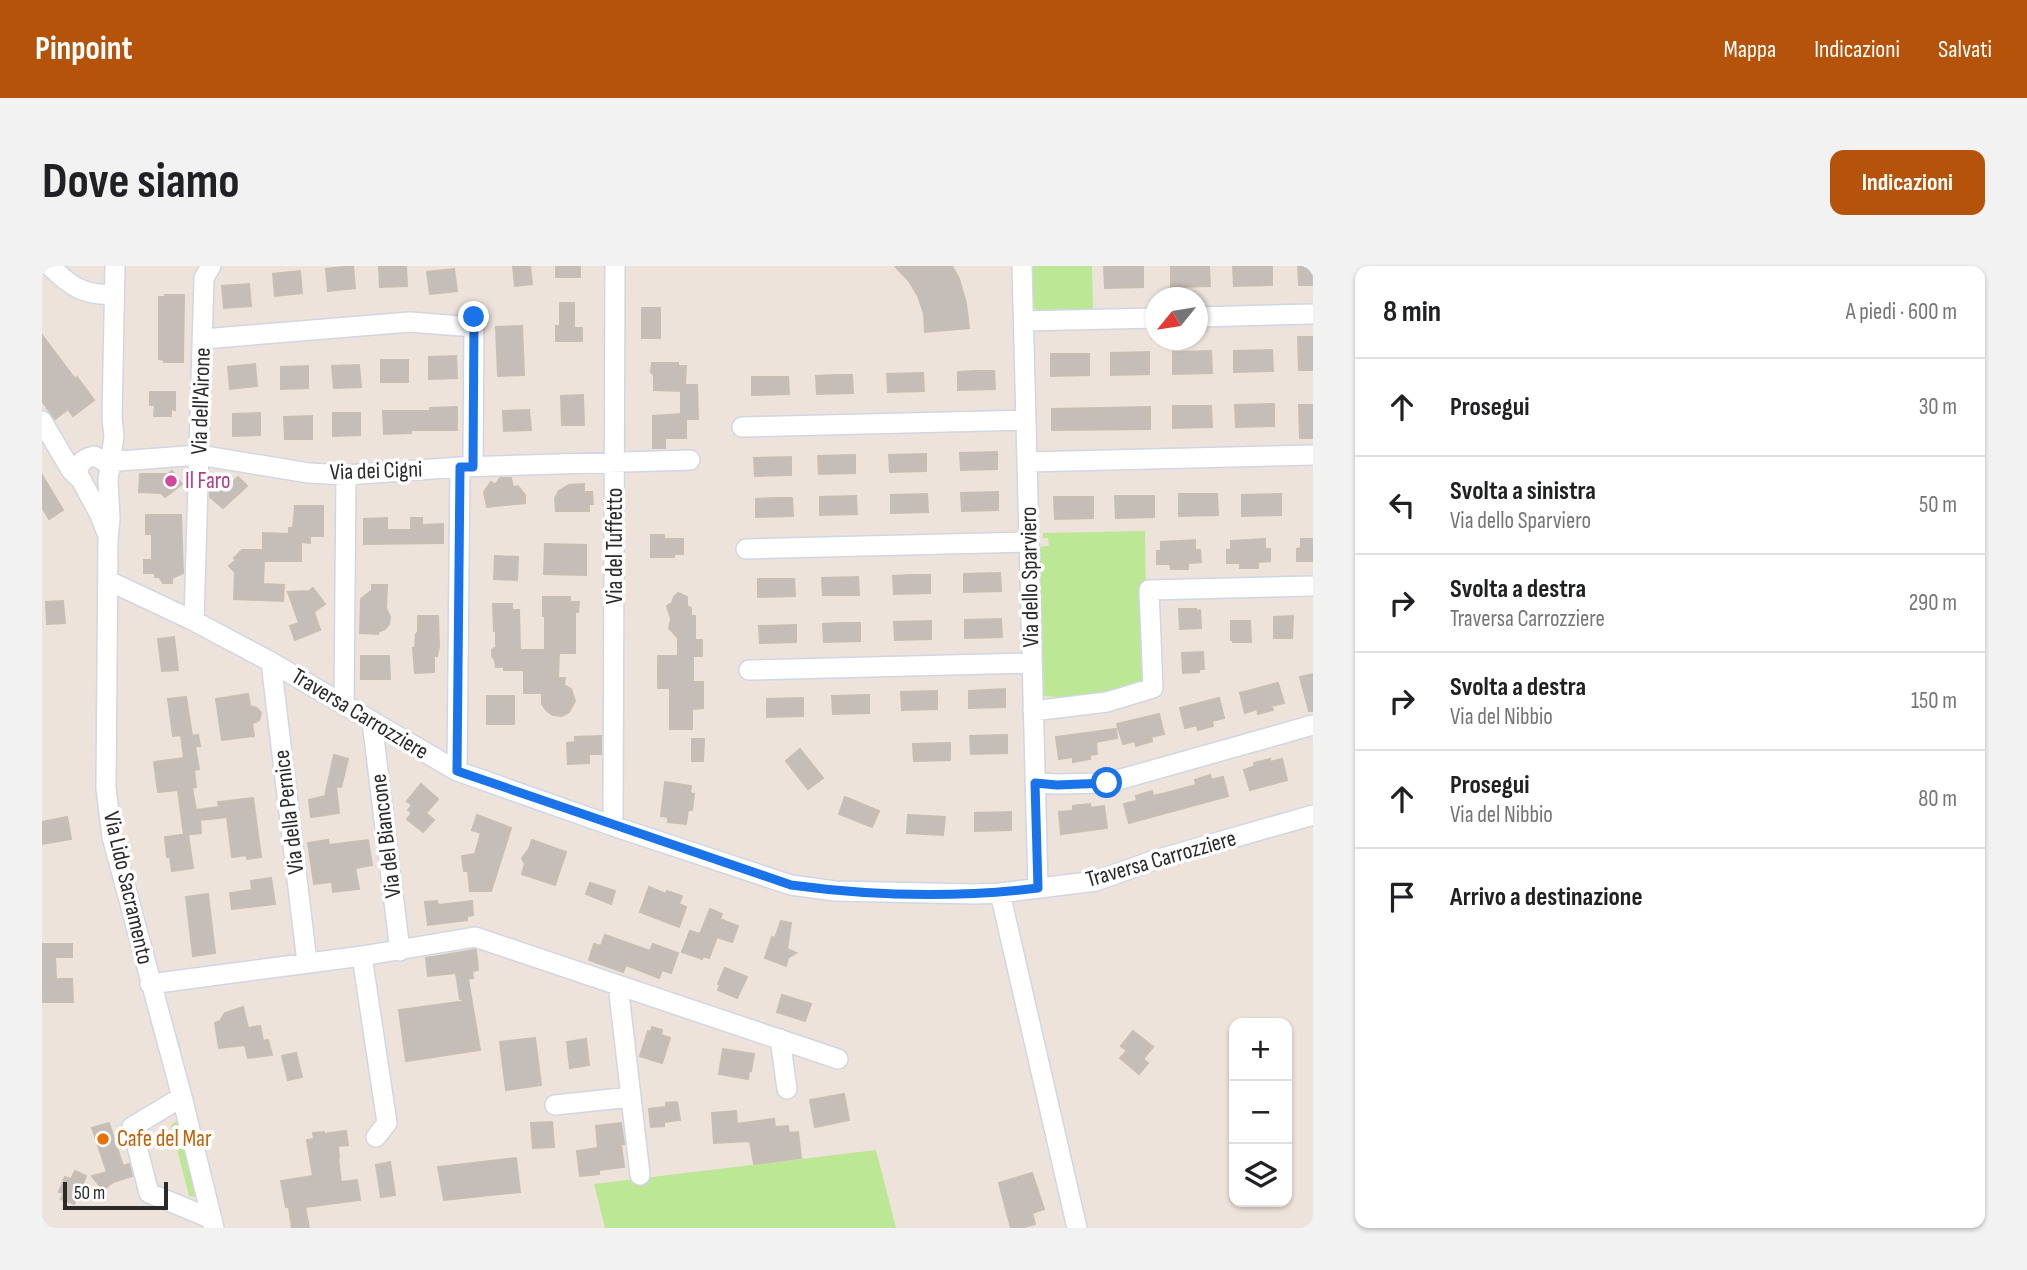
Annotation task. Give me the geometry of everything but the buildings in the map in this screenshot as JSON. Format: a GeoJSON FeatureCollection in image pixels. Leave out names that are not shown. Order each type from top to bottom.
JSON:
{"type":"FeatureCollection","features":[{"type":"Feature","properties":{"kind":"street"},"geometry":{"type":"LineString","coordinates":[[50,266],[67,282],[85,292],[108,295]]}},
{"type":"Feature","properties":{"kind":"street"},"geometry":{"type":"LineString","coordinates":[[102,266],[108,295]]}},
{"type":"Feature","properties":{"kind":"street"},"geometry":{"type":"LineString","coordinates":[[102,330],[115,266]]}},
{"type":"Feature","properties":{"kind":"street","name":"Via dell'Airone"},"geometry":{"type":"LineString","coordinates":[[194,621],[204,278],[211,266]]}},
{"type":"Feature","properties":{"kind":"street","name":"Via del Tuffetto"},"geometry":{"type":"LineString","coordinates":[[613,826],[615,266]]}},
{"type":"Feature","properties":{"kind":"street","name":"Via dello Sparviero"},"geometry":{"type":"LineString","coordinates":[[1022,266],[1038,888]]}},
{"type":"Feature","properties":{"kind":"street","name":"Via Lido Sacramento"},"geometry":{"type":"LineString","coordinates":[[108,295],[114,436],[96,469],[110,519],[106,788],[112,837],[213,1224]]}},
{"type":"Feature","properties":{"kind":"street"},"geometry":{"type":"LineString","coordinates":[[1208,317],[1313,314]]}},
{"type":"Feature","properties":{"kind":"street"},"geometry":{"type":"LineString","coordinates":[[1024,321],[1145,318]]}},
{"type":"Feature","properties":{"kind":"street"},"geometry":{"type":"LineString","coordinates":[[202,339],[410,322],[474,322],[466,467],[457,771]]}},
{"type":"Feature","properties":{"kind":"street"},"geometry":{"type":"LineString","coordinates":[[742,427],[1026,420]]}},
{"type":"Feature","properties":{"kind":"street"},"geometry":{"type":"LineString","coordinates":[[42,421],[52,438],[96,469],[100,515],[108,539]]}},
{"type":"Feature","properties":{"kind":"street","name":"Via dei Cigni"},"geometry":{"type":"LineString","coordinates":[[96,469],[200,455],[309,473],[346,475],[466,467],[690,460]]}},
{"type":"Feature","properties":{"kind":"street"},"geometry":{"type":"LineString","coordinates":[[1027,462],[1313,455]]}},
{"type":"Feature","properties":{"kind":"street"},"geometry":{"type":"LineString","coordinates":[[344,704],[346,475]]}},
{"type":"Feature","properties":{"kind":"street"},"geometry":{"type":"LineString","coordinates":[[746,549],[1029,542]]}},
{"type":"Feature","properties":{"kind":"street","name":"Traversa Carrozziere"},"geometry":{"type":"LineString","coordinates":[[109,581],[194,621],[271,662],[457,771],[791,885],[911,894],[1000,893],[1096,881],[1152,861],[1313,815]]}},
{"type":"Feature","properties":{"kind":"street"},"geometry":{"type":"LineString","coordinates":[[1034,711],[1107,702],[1153,688],[1149,590],[1313,586]]}},
{"type":"Feature","properties":{"kind":"street","name":"Via della Pernice"},"geometry":{"type":"LineString","coordinates":[[271,662],[307,962]]}},
{"type":"Feature","properties":{"kind":"street"},"geometry":{"type":"LineString","coordinates":[[749,670],[1032,663]]}},
{"type":"Feature","properties":{"kind":"street","name":"Via del Biancone"},"geometry":{"type":"LineString","coordinates":[[372,721],[400,951]]}},
{"type":"Feature","properties":{"kind":"street"},"geometry":{"type":"LineString","coordinates":[[1035,783],[1107,783],[1313,724]]}},
{"type":"Feature","properties":{"kind":"street"},"geometry":{"type":"LineString","coordinates":[[1000,893],[1076,1228]]}},
{"type":"Feature","properties":{"kind":"street"},"geometry":{"type":"LineString","coordinates":[[150,984],[400,951],[475,937],[838,1059]]}},
{"type":"Feature","properties":{"kind":"street"},"geometry":{"type":"LineString","coordinates":[[362,956],[387,1123],[376,1137]]}},
{"type":"Feature","properties":{"kind":"street"},"geometry":{"type":"LineString","coordinates":[[618,985],[640,1175]]}},
{"type":"Feature","properties":{"kind":"street"},"geometry":{"type":"LineString","coordinates":[[780,1038],[787,1089]]}},
{"type":"Feature","properties":{"kind":"street"},"geometry":{"type":"LineString","coordinates":[[182,1097],[132,1127],[149,1193],[213,1224]]}},
{"type":"Feature","properties":{"kind":"street"},"geometry":{"type":"LineString","coordinates":[[555,1105],[631,1097]]}},
{"type":"Feature","properties":{"kind":"green space"},"geometry":{"type":"Polygon","coordinates":[[[1032,266],[1092,266],[1093,309],[1033,308],[1032,266]]]}},
{"type":"Feature","properties":{"kind":"green space"},"geometry":{"type":"Polygon","coordinates":[[[1145,531],[1147,677],[1144,683],[1082,696],[1044,696],[1039,547],[1049,546],[1048,538],[1043,538],[1043,533],[1145,531]]]}},
{"type":"Feature","properties":{"kind":"green space"},"geometry":{"type":"Polygon","coordinates":[[[177,1121],[197,1197],[189,1196],[171,1125],[177,1121]]]}},
{"type":"Feature","properties":{"kind":"green space"},"geometry":{"type":"Polygon","coordinates":[[[876,1150],[896,1228],[605,1228],[594,1184],[876,1150]]]}},
{"type":"Feature","properties":{"kind":"place","name":"Il Faro"},"geometry":{"type":"Point","coordinates":[171,481]}},
{"type":"Feature","properties":{"kind":"place","name":"Cafe del Mar"},"geometry":{"type":"Point","coordinates":[103,1139]}},
{"type":"Feature","properties":{"kind":"route"},"geometry":{"type":"LineString","coordinates":[[474,317],[473,467],[460,467],[457,771],[791,885],[835,891],[911,894],[1000,893],[1038,888],[1035,783],[1107,783]]}}]}
